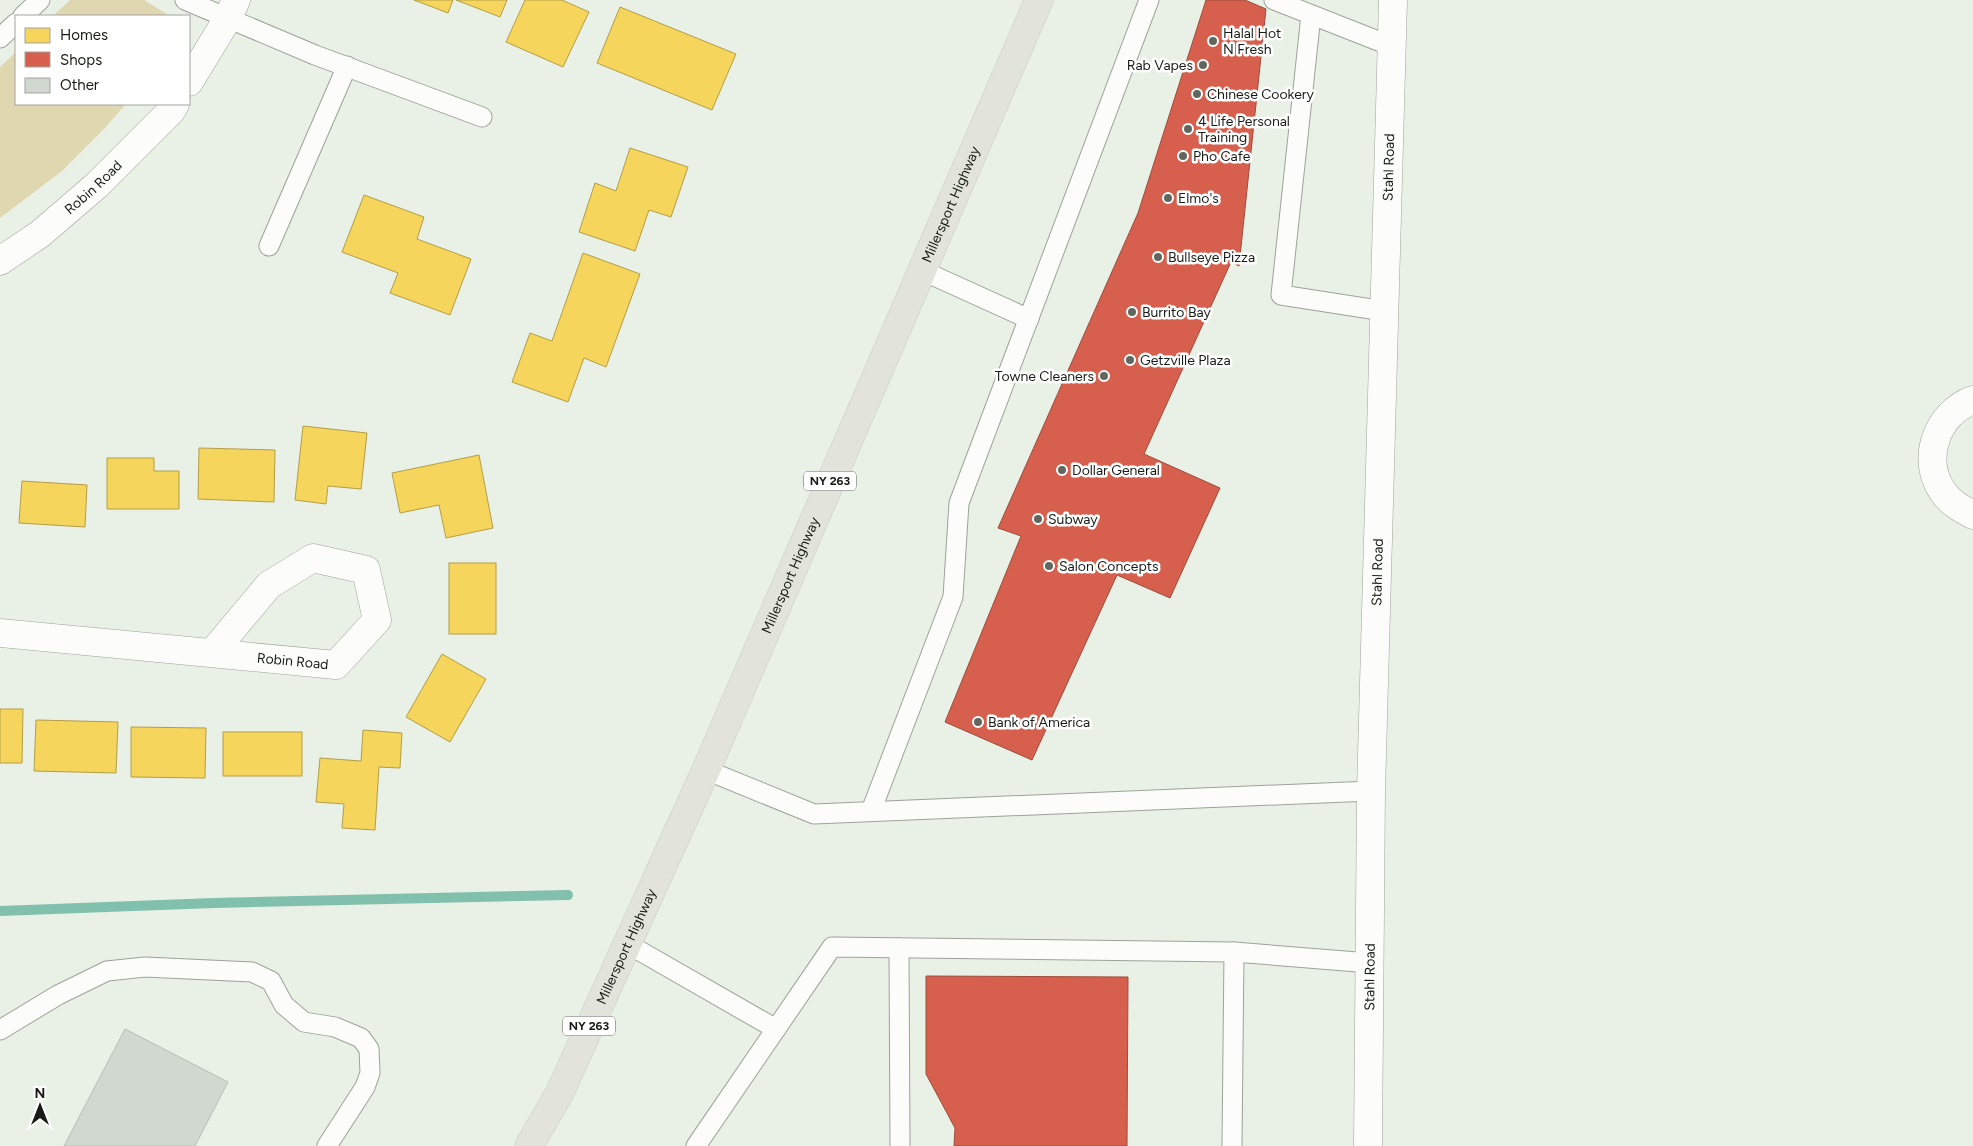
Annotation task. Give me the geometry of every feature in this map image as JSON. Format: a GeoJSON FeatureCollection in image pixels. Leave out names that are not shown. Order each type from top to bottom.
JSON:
{"type":"FeatureCollection","features":[{"type":"Feature","properties":{"kind":"main road","name":"Millersport Highway"},"geometry":{"type":"LineString","coordinates":[[530,1146],[560,1092],[706,770],[1039,0]]}},
{"type":"Feature","properties":{"kind":"street","name":"Stahl Road"},"geometry":{"type":"LineString","coordinates":[[1368,1146],[1371,791],[1393,0]]}},
{"type":"Feature","properties":{"kind":"street"},"geometry":{"type":"LineString","coordinates":[[190,80],[232,9]]}},
{"type":"Feature","properties":{"kind":"street","name":"Robin Road"},"geometry":{"type":"LineString","coordinates":[[0,261],[40,234],[97,185],[171,111],[174,105]]}},
{"type":"Feature","properties":{"kind":"street"},"geometry":{"type":"LineString","coordinates":[[1973,400],[1963,404],[1948,416],[1937,434],[1932,453],[1934,474],[1943,492],[1957,506],[1973,515]]}},
{"type":"Feature","properties":{"kind":"street","name":"Robin Road"},"geometry":{"type":"LineString","coordinates":[[0,633],[336,665],[376,620],[366,570],[313,558],[269,585],[212,653]]}},
{"type":"Feature","properties":{"kind":"lane"},"geometry":{"type":"LineString","coordinates":[[24,15],[40,0]]}},
{"type":"Feature","properties":{"kind":"lane"},"geometry":{"type":"LineString","coordinates":[[185,0],[232,9],[347,66],[482,116]]}},
{"type":"Feature","properties":{"kind":"lane"},"geometry":{"type":"LineString","coordinates":[[870,811],[953,597],[959,503],[1149,0]]}},
{"type":"Feature","properties":{"kind":"lane"},"geometry":{"type":"LineString","coordinates":[[1274,0],[1392,46]]}},
{"type":"Feature","properties":{"kind":"lane"},"geometry":{"type":"LineString","coordinates":[[1311,14],[1281,295],[1384,311]]}},
{"type":"Feature","properties":{"kind":"lane"},"geometry":{"type":"LineString","coordinates":[[0,38],[15,24]]}},
{"type":"Feature","properties":{"kind":"lane"},"geometry":{"type":"LineString","coordinates":[[269,246],[347,66]]}},
{"type":"Feature","properties":{"kind":"lane"},"geometry":{"type":"LineString","coordinates":[[921,270],[1029,319]]}},
{"type":"Feature","properties":{"kind":"lane"},"geometry":{"type":"LineString","coordinates":[[706,770],[814,814],[1371,791]]}},
{"type":"Feature","properties":{"kind":"lane"},"geometry":{"type":"LineString","coordinates":[[626,943],[776,1029]]}},
{"type":"Feature","properties":{"kind":"lane"},"geometry":{"type":"LineString","coordinates":[[696,1146],[832,947],[1234,952],[1370,963]]}},
{"type":"Feature","properties":{"kind":"lane"},"geometry":{"type":"LineString","coordinates":[[899,948],[900,1146]]}},
{"type":"Feature","properties":{"kind":"lane"},"geometry":{"type":"LineString","coordinates":[[1232,1146],[1234,952]]}},
{"type":"Feature","properties":{"kind":"lane"},"geometry":{"type":"LineString","coordinates":[[0,1030],[58,995],[107,971],[145,967],[252,972],[271,981],[284,1005],[304,1022],[335,1027],[361,1038],[369,1049],[370,1073],[365,1087],[328,1146]]}},
{"type":"Feature","properties":{"kind":"shaded area"},"geometry":{"type":"Polygon","coordinates":[[[70,0],[144,0],[168,15],[54,15],[70,0]]]}},
{"type":"Feature","properties":{"kind":"shaded area"},"geometry":{"type":"Polygon","coordinates":[[[15,53],[15,105],[125,105],[62,171],[0,218],[0,67],[15,53]]]}},
{"type":"Feature","properties":{"kind":"building: Homes"},"geometry":{"type":"Polygon","coordinates":[[[414,0],[453,0],[448,13],[414,0]]]}},
{"type":"Feature","properties":{"kind":"building: Homes"},"geometry":{"type":"Polygon","coordinates":[[[456,0],[507,0],[500,17],[456,0]]]}},
{"type":"Feature","properties":{"kind":"building: Homes"},"geometry":{"type":"Polygon","coordinates":[[[525,0],[562,0],[589,12],[563,67],[506,42],[525,0]]]}},
{"type":"Feature","properties":{"kind":"building: Homes"},"geometry":{"type":"Polygon","coordinates":[[[620,7],[736,54],[712,110],[597,63],[620,7]]]}},
{"type":"Feature","properties":{"kind":"building: Homes"},"geometry":{"type":"Polygon","coordinates":[[[630,148],[688,167],[671,217],[649,210],[635,251],[579,232],[595,183],[616,191],[630,148]]]}},
{"type":"Feature","properties":{"kind":"building: Homes"},"geometry":{"type":"Polygon","coordinates":[[[364,195],[424,217],[417,239],[471,259],[450,315],[390,293],[398,273],[342,252],[364,195]]]}},
{"type":"Feature","properties":{"kind":"building: Homes"},"geometry":{"type":"Polygon","coordinates":[[[583,253],[640,274],[606,367],[584,358],[568,402],[512,382],[530,333],[552,341],[583,253]]]}},
{"type":"Feature","properties":{"kind":"building: Homes"},"geometry":{"type":"Polygon","coordinates":[[[303,426],[367,433],[361,489],[328,486],[326,504],[295,500],[303,426]]]}},
{"type":"Feature","properties":{"kind":"building: Homes"},"geometry":{"type":"Polygon","coordinates":[[[199,448],[275,450],[274,502],[198,499],[199,448]]]}},
{"type":"Feature","properties":{"kind":"building: Homes"},"geometry":{"type":"Polygon","coordinates":[[[479,455],[493,528],[446,538],[439,505],[400,513],[392,473],[479,455]]]}},
{"type":"Feature","properties":{"kind":"building: Homes"},"geometry":{"type":"Polygon","coordinates":[[[107,458],[154,458],[154,471],[179,471],[179,509],[107,509],[107,458]]]}},
{"type":"Feature","properties":{"kind":"building: Homes"},"geometry":{"type":"Polygon","coordinates":[[[22,481],[87,485],[85,527],[19,523],[22,481]]]}},
{"type":"Feature","properties":{"kind":"building: Homes"},"geometry":{"type":"Polygon","coordinates":[[[449,563],[496,563],[496,634],[449,634],[449,563]]]}},
{"type":"Feature","properties":{"kind":"building: Homes"},"geometry":{"type":"Polygon","coordinates":[[[442,654],[486,679],[450,742],[406,717],[442,654]]]}},
{"type":"Feature","properties":{"kind":"building: Homes"},"geometry":{"type":"Polygon","coordinates":[[[0,709],[23,709],[22,763],[0,763],[0,709]]]}},
{"type":"Feature","properties":{"kind":"building: Homes"},"geometry":{"type":"Polygon","coordinates":[[[36,720],[118,722],[116,773],[34,771],[36,720]]]}},
{"type":"Feature","properties":{"kind":"building: Homes"},"geometry":{"type":"Polygon","coordinates":[[[131,727],[206,728],[205,778],[131,777],[131,727]]]}},
{"type":"Feature","properties":{"kind":"building: Homes"},"geometry":{"type":"Polygon","coordinates":[[[363,730],[402,733],[400,768],[379,767],[375,830],[342,828],[344,804],[316,802],[320,758],[361,761],[363,730]]]}},
{"type":"Feature","properties":{"kind":"building: Homes"},"geometry":{"type":"Polygon","coordinates":[[[223,732],[302,732],[302,776],[223,776],[223,732]]]}},
{"type":"Feature","properties":{"kind":"building: Shops","name":"Getzville Plaza"},"geometry":{"type":"Polygon","coordinates":[[[1206,0],[1245,0],[1266,9],[1239,266],[1231,262],[1144,454],[1220,488],[1170,598],[1117,575],[1032,760],[945,722],[1021,536],[998,528],[1138,213],[1206,0]]]}},
{"type":"Feature","properties":{"kind":"building: Shops"},"geometry":{"type":"Polygon","coordinates":[[[926,976],[1128,977],[1127,1146],[954,1146],[955,1128],[926,1074],[926,976]]]}},
{"type":"Feature","properties":{"kind":"building: Other"},"geometry":{"type":"Polygon","coordinates":[[[125,1029],[228,1082],[195,1146],[64,1146],[125,1029]]]}},
{"type":"Feature","properties":{"kind":"waterway"},"geometry":{"type":"LineString","coordinates":[[0,911],[214,903],[568,895]]}},
{"type":"Feature","properties":{"kind":"place","name":"Halal Hot N Fresh"},"geometry":{"type":"Point","coordinates":[1213,41]}},
{"type":"Feature","properties":{"kind":"place","name":"Rab Vapes"},"geometry":{"type":"Point","coordinates":[1203,65]}},
{"type":"Feature","properties":{"kind":"place","name":"Chinese Cookery"},"geometry":{"type":"Point","coordinates":[1197,94]}},
{"type":"Feature","properties":{"kind":"place","name":"4 Life Personal Training"},"geometry":{"type":"Point","coordinates":[1188,129]}},
{"type":"Feature","properties":{"kind":"place","name":"Pho Cafe"},"geometry":{"type":"Point","coordinates":[1183,156]}},
{"type":"Feature","properties":{"kind":"place","name":"Elmo's"},"geometry":{"type":"Point","coordinates":[1168,198]}},
{"type":"Feature","properties":{"kind":"place","name":"Bullseye Pizza"},"geometry":{"type":"Point","coordinates":[1158,257]}},
{"type":"Feature","properties":{"kind":"place","name":"Burrito Bay"},"geometry":{"type":"Point","coordinates":[1132,312]}},
{"type":"Feature","properties":{"kind":"place","name":"Getzville Plaza"},"geometry":{"type":"Point","coordinates":[1130,360]}},
{"type":"Feature","properties":{"kind":"place","name":"Towne Cleaners"},"geometry":{"type":"Point","coordinates":[1104,376]}},
{"type":"Feature","properties":{"kind":"place","name":"Dollar General"},"geometry":{"type":"Point","coordinates":[1062,470]}},
{"type":"Feature","properties":{"kind":"place","name":"Subway"},"geometry":{"type":"Point","coordinates":[1038,519]}},
{"type":"Feature","properties":{"kind":"place","name":"Salon Concepts"},"geometry":{"type":"Point","coordinates":[1049,566]}},
{"type":"Feature","properties":{"kind":"place","name":"Bank of America"},"geometry":{"type":"Point","coordinates":[978,722]}}]}
